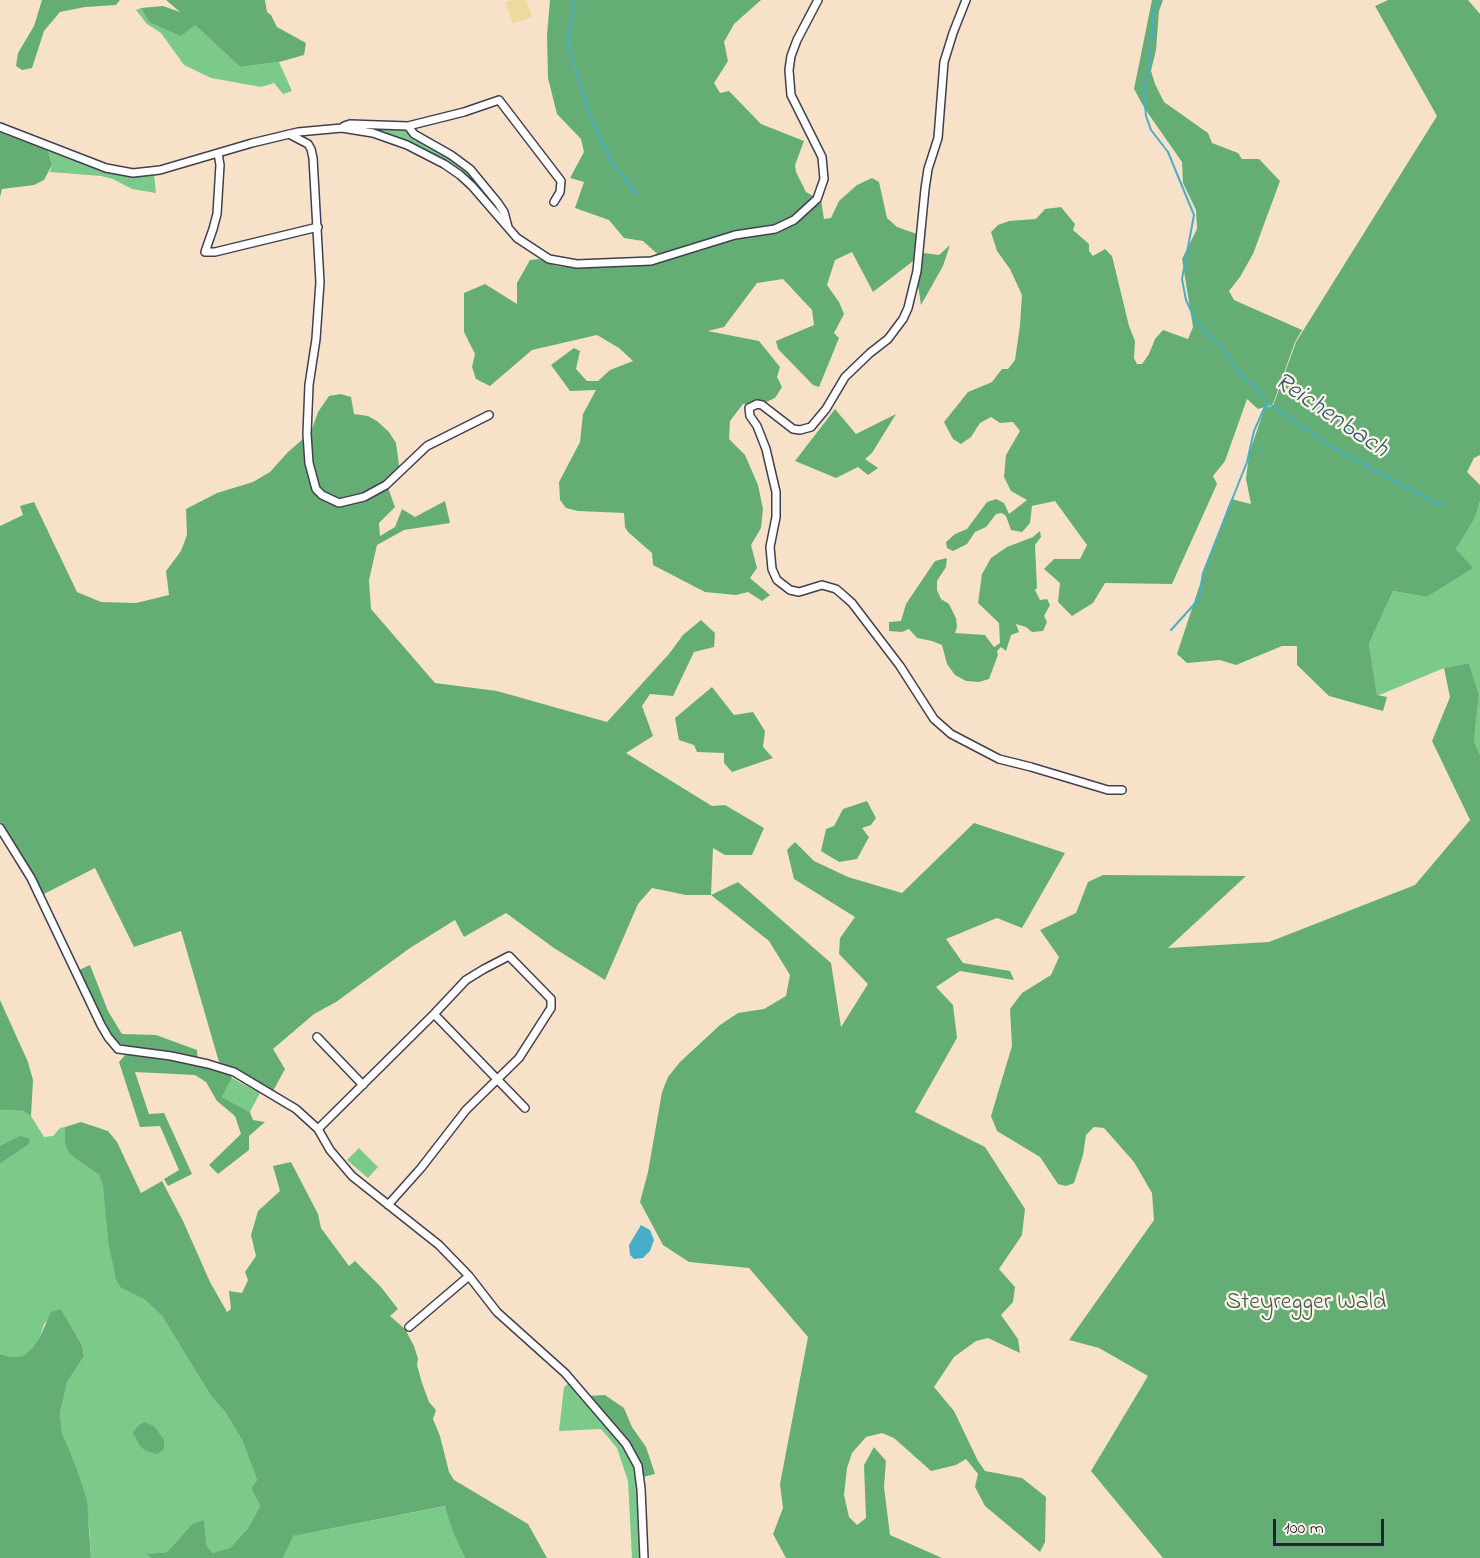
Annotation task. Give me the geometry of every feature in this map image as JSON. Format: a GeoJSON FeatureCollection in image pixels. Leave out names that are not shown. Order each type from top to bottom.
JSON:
{"type":"FeatureCollection","features":[{"type":"Feature","properties":{"kind":"street"},"geometry":{"type":"LineString","coordinates":[[0,127],[106,168],[133,173],[152,172],[288,134],[342,128],[373,133],[389,138],[444,164],[472,186],[509,229],[534,251],[549,259],[577,264],[636,263],[668,257],[735,235],[775,230],[794,220],[817,199],[824,179],[822,157],[796,107],[789,82],[791,56],[818,0]]}},
{"type":"Feature","properties":{"kind":"street"},"geometry":{"type":"LineString","coordinates":[[966,0],[944,62],[938,138],[928,170],[916,271],[908,308],[903,319],[894,333],[845,377],[826,409],[811,427],[794,429],[762,405],[757,404],[749,408],[750,416],[757,426],[766,449],[776,492],[776,517],[770,547],[772,569],[777,580],[790,590],[799,592],[822,585],[836,589],[852,603],[900,666],[933,719],[951,734],[999,759],[1108,790],[1122,790]]}},
{"type":"Feature","properties":{"kind":"street"},"geometry":{"type":"LineString","coordinates":[[342,128],[350,124],[408,126],[500,100],[561,181],[560,192],[554,202]]}},
{"type":"Feature","properties":{"kind":"street"},"geometry":{"type":"LineString","coordinates":[[408,126],[414,134],[451,155],[480,180],[504,212],[509,229]]}},
{"type":"Feature","properties":{"kind":"street"},"geometry":{"type":"LineString","coordinates":[[288,134],[303,141],[311,149],[318,227],[319,308],[309,385],[307,434],[312,477],[316,489],[322,495],[339,502],[364,497],[386,484],[427,446],[489,415]]}},
{"type":"Feature","properties":{"kind":"street"},"geometry":{"type":"LineString","coordinates":[[218,153],[220,165],[217,214],[205,252],[215,252],[318,227]]}},
{"type":"Feature","properties":{"kind":"street"},"geometry":{"type":"LineString","coordinates":[[0,828],[31,878],[104,1031],[118,1049],[180,1058],[234,1072],[296,1109],[318,1129],[330,1150],[352,1176],[439,1245],[469,1276],[497,1312],[565,1373],[617,1433],[632,1454],[640,1476],[644,1558]]}},
{"type":"Feature","properties":{"kind":"street"},"geometry":{"type":"LineString","coordinates":[[318,1129],[469,978],[509,956],[551,999],[551,1008],[519,1058],[466,1110],[421,1168],[388,1205]]}},
{"type":"Feature","properties":{"kind":"street"},"geometry":{"type":"LineString","coordinates":[[434,1014],[525,1108]]}},
{"type":"Feature","properties":{"kind":"street"},"geometry":{"type":"LineString","coordinates":[[317,1037],[363,1085]]}},
{"type":"Feature","properties":{"kind":"street"},"geometry":{"type":"LineString","coordinates":[[409,1327],[469,1276]]}},
{"type":"Feature","properties":{"kind":"green space"},"geometry":{"type":"Polygon","coordinates":[[[42,0],[120,0],[116,5],[85,7],[60,12],[44,31],[32,68],[22,70],[16,66],[18,53],[34,26],[42,0]]]}},
{"type":"Feature","properties":{"kind":"green space"},"geometry":{"type":"Polygon","coordinates":[[[166,0],[265,0],[267,12],[277,27],[306,43],[304,55],[279,62],[240,67],[195,25],[181,36],[149,22],[141,8],[163,6],[180,12],[166,0]]]}},
{"type":"Feature","properties":{"kind":"green space"},"geometry":{"type":"Polygon","coordinates":[[[550,0],[761,0],[734,24],[724,42],[728,61],[714,83],[720,93],[729,91],[761,124],[804,141],[795,165],[796,172],[806,192],[821,200],[824,219],[831,218],[839,201],[857,185],[872,178],[879,182],[887,218],[897,227],[917,234],[918,245],[914,252],[918,257],[924,253],[939,255],[950,245],[943,266],[921,305],[918,285],[920,259],[917,258],[873,292],[852,252],[835,260],[827,285],[844,314],[834,333],[839,338],[819,387],[813,385],[778,349],[776,341],[814,325],[812,310],[783,279],[757,283],[724,327],[708,331],[759,341],[780,367],[777,377],[782,387],[775,398],[764,403],[743,404],[730,421],[729,439],[745,455],[758,485],[763,509],[761,528],[751,545],[757,568],[750,578],[770,595],[762,601],[748,592],[736,595],[705,592],[653,565],[652,553],[625,527],[624,513],[578,511],[566,508],[560,500],[559,482],[580,442],[583,414],[596,390],[570,391],[551,365],[574,348],[580,351],[576,369],[587,381],[598,381],[610,370],[633,361],[619,348],[597,335],[532,350],[490,386],[476,379],[472,367],[475,354],[464,332],[464,293],[485,284],[517,304],[517,283],[530,260],[539,259],[557,266],[570,267],[647,264],[664,260],[643,241],[624,238],[609,220],[575,208],[584,182],[570,178],[584,152],[581,139],[557,114],[548,78],[547,35],[550,0]]]}},
{"type":"Feature","properties":{"kind":"green space"},"geometry":{"type":"Polygon","coordinates":[[[1152,0],[1163,0],[1159,11],[1156,50],[1151,71],[1164,102],[1208,133],[1212,143],[1238,153],[1242,159],[1259,159],[1280,181],[1253,254],[1229,291],[1234,300],[1302,330],[1295,342],[1273,404],[1266,407],[1273,406],[1296,342],[1437,116],[1375,6],[1388,0],[1468,0],[1480,14],[1480,455],[1474,458],[1467,472],[1480,485],[1480,501],[1475,518],[1456,549],[1473,568],[1427,597],[1393,591],[1369,644],[1377,695],[1387,697],[1383,711],[1329,696],[1297,665],[1297,646],[1282,646],[1236,665],[1220,660],[1187,663],[1177,654],[1231,499],[1251,504],[1246,479],[1249,454],[1265,407],[1258,409],[1247,399],[1225,461],[1213,476],[1217,484],[1172,584],[1105,583],[1093,603],[1072,616],[1058,602],[1060,583],[1044,569],[1054,559],[1080,559],[1087,545],[1055,501],[1032,506],[1030,523],[1022,532],[1011,530],[1006,516],[1002,513],[996,514],[986,527],[975,532],[967,544],[953,551],[947,548],[946,542],[955,534],[967,529],[987,502],[996,499],[1004,503],[1009,514],[1027,500],[1011,491],[1004,477],[1006,455],[1020,431],[1013,422],[1000,423],[991,417],[980,423],[971,437],[961,444],[953,439],[944,422],[968,392],[992,382],[1002,369],[1008,369],[1015,360],[1022,295],[1010,269],[997,251],[991,232],[998,225],[1009,221],[1036,219],[1045,209],[1061,207],[1075,224],[1073,230],[1089,244],[1089,251],[1093,256],[1105,249],[1112,256],[1129,326],[1135,341],[1134,358],[1137,364],[1142,364],[1155,339],[1163,330],[1188,339],[1193,327],[1182,259],[1197,229],[1196,210],[1183,183],[1182,162],[1134,89],[1152,0]]]}},
{"type":"Feature","properties":{"kind":"green space"},"geometry":{"type":"Polygon","coordinates":[[[141,8],[149,22],[195,25],[240,67],[279,62],[292,91],[283,94],[274,83],[261,87],[211,78],[184,65],[161,33],[147,24],[136,10],[141,8]]]}},
{"type":"Feature","properties":{"kind":"green space"},"geometry":{"type":"Polygon","coordinates":[[[352,125],[400,127],[468,169],[494,200],[507,223],[476,185],[453,165],[429,151],[391,135],[352,125]]]}},
{"type":"Feature","properties":{"kind":"green space"},"geometry":{"type":"Polygon","coordinates":[[[0,130],[47,146],[52,165],[44,180],[34,185],[2,189],[0,197],[0,130]]]}},
{"type":"Feature","properties":{"kind":"green space"},"geometry":{"type":"Polygon","coordinates":[[[47,146],[116,174],[134,176],[154,174],[156,193],[132,189],[113,179],[101,176],[50,172],[52,165],[47,146]]]}},
{"type":"Feature","properties":{"kind":"green space"},"geometry":{"type":"Polygon","coordinates":[[[341,394],[351,397],[354,414],[368,416],[377,421],[389,432],[396,443],[399,465],[402,467],[386,482],[395,507],[379,523],[380,536],[395,527],[402,509],[415,517],[445,501],[450,523],[404,530],[377,545],[369,580],[371,609],[435,683],[497,691],[607,722],[669,654],[683,635],[701,620],[715,633],[714,647],[694,652],[673,696],[650,694],[642,706],[653,736],[626,753],[712,806],[725,805],[764,828],[752,855],[725,855],[713,848],[711,895],[686,895],[652,888],[638,904],[605,980],[554,948],[506,913],[464,937],[455,920],[410,948],[336,1002],[314,1014],[273,1049],[285,1069],[273,1091],[219,1062],[181,931],[134,947],[95,868],[42,895],[23,858],[0,822],[0,526],[23,515],[20,506],[34,502],[77,592],[101,602],[136,603],[169,595],[166,571],[181,551],[187,535],[186,509],[217,493],[253,482],[270,472],[311,432],[318,412],[329,396],[341,394]]]}},
{"type":"Feature","properties":{"kind":"green space"},"geometry":{"type":"Polygon","coordinates":[[[835,409],[856,434],[896,414],[872,453],[865,459],[878,468],[868,475],[858,467],[836,478],[795,461],[835,409]]]}},
{"type":"Feature","properties":{"kind":"green space"},"geometry":{"type":"Polygon","coordinates":[[[1480,501],[1480,755],[1474,741],[1479,695],[1469,663],[1444,668],[1377,696],[1369,644],[1393,591],[1427,597],[1472,568],[1456,549],[1475,518],[1480,501]]]}},
{"type":"Feature","properties":{"kind":"green space"},"geometry":{"type":"Polygon","coordinates":[[[1040,531],[1041,537],[1035,545],[1037,588],[1035,590],[1040,600],[1047,599],[1050,605],[1044,616],[1047,622],[1043,631],[1032,632],[1016,624],[1019,632],[1011,635],[1006,651],[1001,647],[997,651],[998,655],[989,679],[979,682],[966,681],[955,675],[947,664],[942,645],[917,638],[909,629],[902,632],[889,631],[889,622],[901,621],[906,604],[935,561],[947,558],[946,567],[937,581],[937,590],[941,599],[949,604],[956,618],[955,633],[985,635],[994,647],[1000,643],[999,623],[978,603],[982,574],[991,558],[1007,547],[1033,537],[1040,531]]]}},
{"type":"Feature","properties":{"kind":"green space","name":"Steyregger Wald"},"geometry":{"type":"Polygon","coordinates":[[[1469,663],[1479,695],[1474,741],[1480,755],[1480,1558],[1163,1558],[1091,1471],[1148,1376],[1099,1348],[1069,1340],[1154,1220],[1152,1193],[1134,1162],[1104,1128],[1094,1127],[1086,1135],[1083,1155],[1074,1183],[1066,1186],[1058,1184],[1040,1157],[997,1131],[991,1116],[1012,1046],[1010,1009],[1022,993],[1051,975],[1059,957],[1040,930],[1076,913],[1088,882],[1103,875],[1246,876],[1168,948],[1269,942],[1415,885],[1470,820],[1432,741],[1450,697],[1444,668],[1469,663]]]}},
{"type":"Feature","properties":{"kind":"green space"},"geometry":{"type":"Polygon","coordinates":[[[712,687],[734,715],[753,712],[765,731],[763,747],[773,758],[732,772],[724,763],[724,753],[697,752],[694,745],[679,740],[675,718],[712,687]]]}},
{"type":"Feature","properties":{"kind":"green space"},"geometry":{"type":"Polygon","coordinates":[[[867,801],[876,818],[871,825],[862,828],[869,837],[857,859],[839,862],[821,851],[826,829],[834,826],[843,809],[867,801]]]}},
{"type":"Feature","properties":{"kind":"green space"},"geometry":{"type":"Polygon","coordinates":[[[974,823],[1065,853],[1022,928],[997,918],[946,939],[963,963],[1010,971],[1014,980],[960,971],[936,987],[953,1005],[957,1038],[915,1112],[985,1147],[1025,1209],[1022,1235],[999,1269],[1015,1287],[1013,1302],[1001,1315],[1018,1339],[1020,1353],[988,1338],[976,1341],[954,1357],[934,1387],[954,1411],[985,1471],[1022,1478],[1046,1497],[1045,1542],[1040,1552],[985,1506],[975,1487],[978,1474],[966,1459],[956,1465],[931,1471],[894,1438],[882,1433],[866,1437],[852,1453],[847,1468],[844,1495],[849,1517],[857,1525],[866,1518],[864,1465],[874,1447],[886,1461],[884,1487],[890,1535],[942,1558],[786,1558],[773,1534],[783,1508],[780,1484],[808,1337],[749,1268],[689,1262],[663,1245],[640,1202],[648,1172],[662,1092],[668,1077],[680,1062],[720,1025],[738,1013],[764,1009],[786,996],[790,975],[769,941],[711,895],[738,882],[831,963],[841,1027],[868,984],[839,954],[840,938],[855,917],[794,879],[787,850],[795,842],[814,861],[848,877],[902,893],[974,823]]]}},
{"type":"Feature","properties":{"kind":"green space"},"geometry":{"type":"Polygon","coordinates":[[[90,965],[108,1011],[122,1034],[156,1035],[197,1050],[198,1064],[229,1073],[232,1078],[222,1097],[250,1112],[253,1120],[265,1122],[249,1136],[249,1150],[218,1174],[209,1165],[241,1134],[235,1116],[217,1101],[206,1082],[195,1075],[135,1072],[149,1114],[164,1113],[192,1174],[168,1186],[164,1179],[179,1170],[160,1126],[140,1127],[119,1062],[126,1054],[123,1046],[112,1037],[79,970],[90,965]]]}},
{"type":"Feature","properties":{"kind":"green space"},"geometry":{"type":"Polygon","coordinates":[[[0,1000],[28,1062],[33,1080],[31,1116],[23,1111],[0,1110],[0,1000]]]}},
{"type":"Feature","properties":{"kind":"green space"},"geometry":{"type":"Polygon","coordinates":[[[232,1078],[260,1093],[250,1112],[222,1097],[232,1078]]]}},
{"type":"Feature","properties":{"kind":"green space"},"geometry":{"type":"Polygon","coordinates":[[[0,1110],[23,1111],[31,1116],[44,1137],[53,1136],[60,1128],[65,1127],[65,1143],[76,1159],[99,1175],[104,1185],[108,1241],[144,1299],[162,1316],[211,1396],[225,1412],[242,1440],[257,1480],[251,1488],[260,1506],[248,1528],[230,1548],[214,1554],[207,1546],[204,1521],[192,1524],[167,1552],[147,1554],[151,1558],[91,1558],[89,1523],[62,1433],[60,1413],[67,1381],[84,1356],[82,1345],[61,1309],[44,1324],[40,1337],[23,1356],[11,1357],[0,1354],[0,1164],[28,1145],[0,1146],[0,1110]]]}},
{"type":"Feature","properties":{"kind":"green space"},"geometry":{"type":"Polygon","coordinates":[[[81,1122],[108,1131],[117,1142],[141,1193],[162,1181],[210,1282],[227,1312],[231,1309],[229,1291],[242,1293],[248,1280],[245,1272],[256,1256],[251,1235],[258,1211],[280,1191],[273,1166],[291,1162],[318,1214],[321,1228],[349,1266],[355,1261],[381,1287],[398,1309],[390,1316],[405,1329],[414,1346],[422,1383],[429,1402],[436,1410],[433,1419],[449,1472],[454,1480],[528,1524],[547,1558],[465,1558],[454,1535],[445,1506],[293,1536],[283,1558],[151,1558],[146,1554],[167,1552],[192,1524],[204,1520],[207,1546],[213,1553],[230,1548],[248,1528],[260,1506],[251,1488],[257,1480],[242,1440],[225,1412],[211,1396],[162,1316],[144,1299],[120,1287],[116,1279],[108,1241],[103,1185],[99,1175],[76,1159],[68,1151],[65,1143],[65,1127],[81,1122]]]}},
{"type":"Feature","properties":{"kind":"green space"},"geometry":{"type":"Polygon","coordinates":[[[20,1136],[30,1139],[28,1145],[0,1164],[0,1146],[20,1136]]]}},
{"type":"Feature","properties":{"kind":"green space"},"geometry":{"type":"Polygon","coordinates":[[[359,1148],[378,1167],[368,1178],[347,1160],[359,1148]]]}},
{"type":"Feature","properties":{"kind":"green space"},"geometry":{"type":"Polygon","coordinates":[[[61,1309],[82,1345],[84,1356],[67,1382],[60,1413],[62,1433],[87,1500],[91,1558],[0,1558],[0,1354],[11,1357],[23,1356],[40,1337],[51,1312],[61,1309]]]}},
{"type":"Feature","properties":{"kind":"green space"},"geometry":{"type":"Polygon","coordinates":[[[569,1383],[624,1446],[635,1465],[638,1483],[641,1558],[632,1558],[628,1481],[617,1448],[601,1429],[559,1431],[564,1387],[569,1383]]]}},
{"type":"Feature","properties":{"kind":"green space"},"geometry":{"type":"Polygon","coordinates":[[[605,1395],[624,1408],[632,1427],[646,1447],[655,1474],[643,1477],[640,1461],[629,1444],[587,1396],[605,1395]]]}},
{"type":"Feature","properties":{"kind":"green space"},"geometry":{"type":"Polygon","coordinates":[[[144,1422],[154,1426],[164,1440],[164,1449],[157,1454],[146,1451],[140,1446],[133,1433],[144,1422]]]}},
{"type":"Feature","properties":{"kind":"green space"},"geometry":{"type":"Polygon","coordinates":[[[446,1506],[454,1535],[465,1558],[283,1558],[292,1536],[446,1506]]]}},
{"type":"Feature","properties":{"kind":"sand"},"geometry":{"type":"Polygon","coordinates":[[[526,0],[532,17],[513,24],[505,2],[526,0]]]}},
{"type":"Feature","properties":{"kind":"water"},"geometry":{"type":"Polygon","coordinates":[[[641,1225],[650,1230],[654,1240],[650,1251],[643,1258],[634,1259],[630,1255],[629,1245],[641,1225]]]}},
{"type":"Feature","properties":{"kind":"waterway"},"geometry":{"type":"LineString","coordinates":[[575,0],[568,44],[590,116],[612,163],[638,195]]}},
{"type":"Feature","properties":{"kind":"waterway","name":"Reichenbach"},"geometry":{"type":"LineString","coordinates":[[1157,0],[1153,14],[1150,62],[1144,93],[1146,116],[1151,130],[1168,152],[1194,215],[1182,279],[1186,300],[1193,315],[1205,331],[1221,346],[1241,375],[1257,389],[1267,402],[1332,447],[1443,507]]}},
{"type":"Feature","properties":{"kind":"waterway"},"geometry":{"type":"LineString","coordinates":[[1171,630],[1199,599],[1203,573],[1247,462],[1254,431],[1267,402]]}}]}
